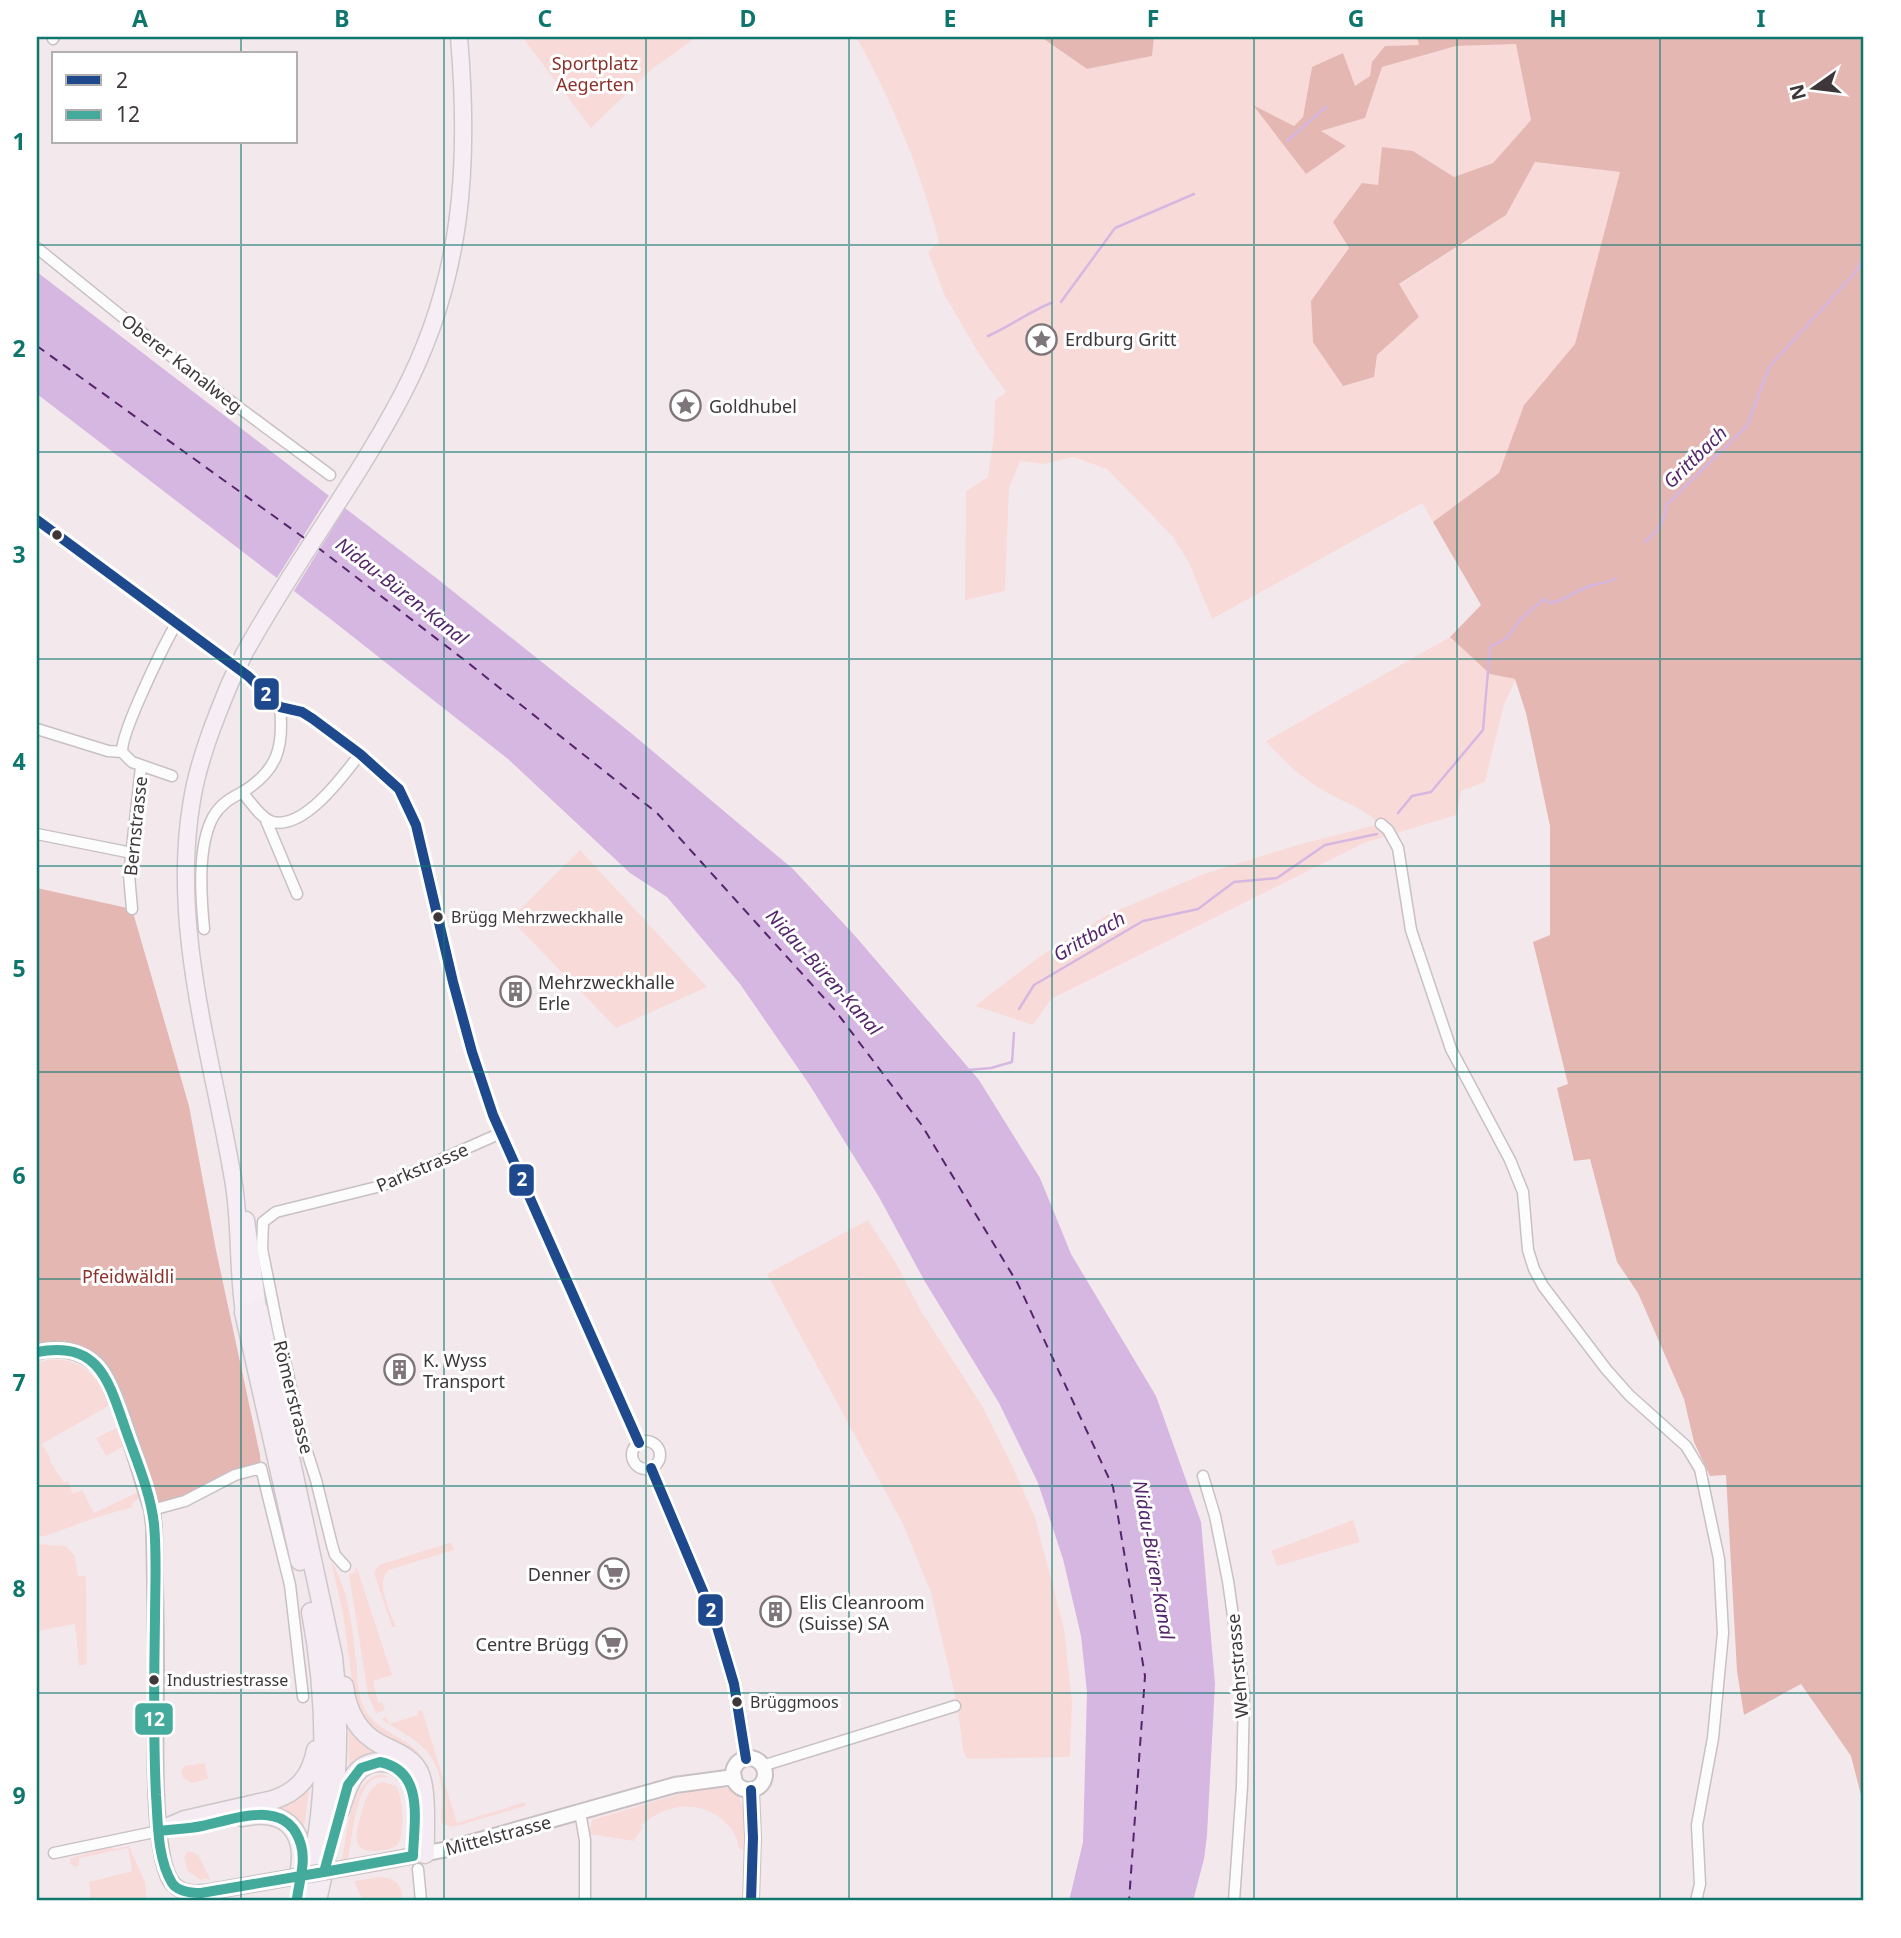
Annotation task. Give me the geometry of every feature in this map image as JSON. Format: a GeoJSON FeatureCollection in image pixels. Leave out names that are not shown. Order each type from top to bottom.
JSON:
{"type":"FeatureCollection","features":[{"type":"Feature","properties":{"kind":"highway"},"geometry":{"type":"LineString","coordinates":[[317,1901],[326,1857],[337,1767],[333,1657],[291,1465],[239,1268],[234,1182],[200,1002],[187,910],[185,883],[188,826],[192,797],[204,757],[230,683],[244,654],[265,616],[379,437],[410,380],[426,342],[446,283],[459,219],[464,161],[459,37]]}},
{"type":"Feature","properties":{"kind":"highway"},"geometry":{"type":"LineString","coordinates":[[251,1310],[274,1455],[306,1585],[317,1643],[324,1711],[319,1817],[312,1859],[299,1901]]}},
{"type":"Feature","properties":{"kind":"highway"},"geometry":{"type":"LineString","coordinates":[[291,1465],[319,1549],[331,1598],[349,1708],[366,1735],[415,1765],[422,1784],[419,1860]]}},
{"type":"Feature","properties":{"kind":"highway"},"geometry":{"type":"LineString","coordinates":[[159,1831],[185,1820],[273,1800],[293,1791],[311,1770],[324,1711]]}},
{"type":"Feature","properties":{"kind":"highway"},"geometry":{"type":"LineString","coordinates":[[326,1857],[349,1783],[358,1770],[368,1764],[392,1763],[407,1775],[419,1809]]}},
{"type":"Feature","properties":{"kind":"highway"},"geometry":{"type":"LineString","coordinates":[[159,1831],[254,1814],[283,1819],[294,1830],[302,1847],[299,1901]]}},
{"type":"Feature","properties":{"kind":"main road"},"geometry":{"type":"LineString","coordinates":[[37,1352],[55,1349],[71,1351],[91,1360],[102,1370],[115,1397],[152,1510],[155,1562],[156,1805],[159,1831]]}},
{"type":"Feature","properties":{"kind":"main road"},"geometry":{"type":"LineString","coordinates":[[746,1759],[756,1760],[762,1766],[763,1781],[751,1790],[740,1787],[734,1777],[736,1765],[746,1759]]}},
{"type":"Feature","properties":{"kind":"main road","name":"Mittelstrasse"},"geometry":{"type":"LineString","coordinates":[[159,1831],[166,1870],[173,1884],[194,1893],[211,1892],[419,1860],[675,1785],[734,1777]]}},
{"type":"Feature","properties":{"kind":"main road"},"geometry":{"type":"LineString","coordinates":[[751,1790],[751,1901]]}},
{"type":"Feature","properties":{"kind":"street","name":"Oberer Kanalweg"},"geometry":{"type":"LineString","coordinates":[[37,248],[187,369],[330,475]]}},
{"type":"Feature","properties":{"kind":"street"},"geometry":{"type":"LineString","coordinates":[[37,520],[248,676],[281,706],[306,714],[395,783],[412,814],[472,1052],[500,1133],[639,1443]]}},
{"type":"Feature","properties":{"kind":"street"},"geometry":{"type":"LineString","coordinates":[[37,729],[108,751],[122,752],[124,740],[150,677],[176,624]]}},
{"type":"Feature","properties":{"kind":"street"},"geometry":{"type":"LineString","coordinates":[[204,929],[201,881],[209,825],[220,807],[264,776],[278,753],[282,731],[281,706]]}},
{"type":"Feature","properties":{"kind":"street","name":"Bernstrasse"},"geometry":{"type":"LineString","coordinates":[[122,752],[128,760],[141,767],[129,889],[132,909]]}},
{"type":"Feature","properties":{"kind":"street"},"geometry":{"type":"LineString","coordinates":[[265,818],[280,822],[308,810],[329,793],[360,754]]}},
{"type":"Feature","properties":{"kind":"street"},"geometry":{"type":"LineString","coordinates":[[141,767],[172,776]]}},
{"type":"Feature","properties":{"kind":"street"},"geometry":{"type":"LineString","coordinates":[[242,792],[265,818],[297,894]]}},
{"type":"Feature","properties":{"kind":"street"},"geometry":{"type":"LineString","coordinates":[[1387,830],[1401,864],[1412,930],[1451,1049],[1510,1160],[1523,1192],[1528,1250],[1534,1269],[1543,1286],[1606,1369],[1629,1395],[1686,1446],[1700,1469],[1706,1489],[1719,1559],[1723,1633],[1713,1738],[1697,1825],[1700,1884],[1696,1901]]}},
{"type":"Feature","properties":{"kind":"street"},"geometry":{"type":"LineString","coordinates":[[37,834],[132,853]]}},
{"type":"Feature","properties":{"kind":"street","name":"Parkstrasse"},"geometry":{"type":"LineString","coordinates":[[263,1222],[276,1212],[381,1186],[500,1133]]}},
{"type":"Feature","properties":{"kind":"street","name":"Römerstrasse"},"geometry":{"type":"LineString","coordinates":[[263,1222],[262,1249],[293,1402],[335,1555],[345,1566]]}},
{"type":"Feature","properties":{"kind":"street"},"geometry":{"type":"LineString","coordinates":[[648,1441],[658,1450],[659,1458],[651,1468],[642,1469],[633,1461],[633,1448],[639,1443],[648,1441]]}},
{"type":"Feature","properties":{"kind":"street"},"geometry":{"type":"LineString","coordinates":[[152,1510],[185,1502],[235,1475],[261,1468],[290,1585],[303,1697]]}},
{"type":"Feature","properties":{"kind":"street"},"geometry":{"type":"LineString","coordinates":[[651,1468],[712,1612],[734,1684],[746,1759]]}},
{"type":"Feature","properties":{"kind":"street","name":"Wehrstrasse"},"geometry":{"type":"LineString","coordinates":[[1203,1476],[1215,1516],[1228,1581],[1244,1693],[1242,1786],[1234,1901]]}},
{"type":"Feature","properties":{"kind":"street"},"geometry":{"type":"LineString","coordinates":[[762,1766],[955,1706]]}},
{"type":"Feature","properties":{"kind":"street"},"geometry":{"type":"LineString","coordinates":[[580,1812],[585,1840],[585,1901]]}},
{"type":"Feature","properties":{"kind":"street"},"geometry":{"type":"LineString","coordinates":[[54,1853],[159,1831]]}},
{"type":"Feature","properties":{"kind":"street"},"geometry":{"type":"LineString","coordinates":[[419,1860],[421,1901]]}},
{"type":"Feature","properties":{"kind":"green space","name":"Sportplatz Aegerten"},"geometry":{"type":"Polygon","coordinates":[[[522,37],[697,37],[652,69],[591,128],[522,37]]]}},
{"type":"Feature","properties":{"kind":"green space"},"geometry":{"type":"Polygon","coordinates":[[[856,37],[1041,37],[1088,69],[1152,56],[1154,37],[1417,37],[1420,45],[1373,62],[1370,76],[1355,87],[1312,67],[1303,117],[1294,126],[1255,106],[1307,173],[1345,146],[1320,131],[1365,118],[1382,67],[1456,46],[1516,43],[1531,120],[1493,163],[1454,177],[1413,151],[1378,185],[1349,248],[1311,301],[1377,355],[1419,317],[1399,285],[1506,215],[1535,162],[1620,172],[1575,344],[1524,405],[1499,473],[1433,522],[1422,503],[1212,619],[1189,563],[1173,537],[1107,469],[1073,457],[1044,464],[1020,461],[1009,488],[1005,591],[965,600],[966,491],[988,477],[995,401],[1006,392],[981,357],[945,296],[928,252],[939,242],[923,189],[882,86],[856,37]]]}},
{"type":"Feature","properties":{"kind":"green space"},"geometry":{"type":"Polygon","coordinates":[[[1041,37],[1154,37],[1152,56],[1087,69],[1041,37]]]}},
{"type":"Feature","properties":{"kind":"green space"},"geometry":{"type":"Polygon","coordinates":[[[1417,37],[1864,37],[1864,1807],[1851,1756],[1801,1684],[1744,1715],[1737,1671],[1726,1475],[1710,1476],[1694,1442],[1684,1399],[1638,1293],[1617,1262],[1590,1159],[1574,1161],[1557,1088],[1568,1084],[1533,942],[1550,935],[1550,826],[1526,713],[1515,679],[1490,674],[1450,637],[1481,605],[1433,522],[1499,473],[1524,405],[1575,344],[1620,172],[1535,162],[1506,215],[1399,284],[1419,317],[1377,355],[1374,377],[1343,386],[1313,342],[1311,301],[1349,248],[1333,222],[1362,183],[1378,185],[1382,147],[1413,151],[1454,177],[1493,163],[1531,120],[1516,44],[1456,46],[1382,67],[1365,118],[1321,131],[1346,146],[1306,174],[1253,105],[1294,126],[1303,117],[1312,67],[1343,53],[1355,86],[1370,76],[1372,62],[1385,46],[1419,45],[1417,37]]]}},
{"type":"Feature","properties":{"kind":"green space"},"geometry":{"type":"Polygon","coordinates":[[[1450,637],[1490,674],[1516,679],[1504,704],[1485,782],[1461,791],[1456,815],[1364,843],[1051,999],[1033,1025],[975,1006],[1039,957],[1109,914],[1204,874],[1297,845],[1380,824],[1366,813],[1312,783],[1266,741],[1450,637]]]}},
{"type":"Feature","properties":{"kind":"green space"},"geometry":{"type":"Polygon","coordinates":[[[580,850],[707,987],[616,1028],[510,919],[580,850]]]}},
{"type":"Feature","properties":{"kind":"green space","name":"Pfeidwäldli"},"geometry":{"type":"Polygon","coordinates":[[[37,888],[132,909],[189,1106],[216,1250],[260,1455],[261,1468],[152,1510],[115,1397],[91,1360],[37,1352],[37,888]]]}},
{"type":"Feature","properties":{"kind":"green space"},"geometry":{"type":"Polygon","coordinates":[[[868,1220],[897,1265],[921,1311],[981,1404],[1035,1517],[1064,1629],[1072,1702],[1070,1757],[967,1759],[931,1593],[903,1524],[767,1274],[868,1220]]]}},
{"type":"Feature","properties":{"kind":"green space"},"geometry":{"type":"Polygon","coordinates":[[[47,1360],[69,1361],[87,1370],[101,1386],[110,1405],[42,1444],[64,1483],[68,1481],[73,1494],[82,1490],[94,1513],[140,1491],[139,1498],[132,1504],[133,1507],[45,1536],[37,1536],[37,1364],[47,1360]]]}},
{"type":"Feature","properties":{"kind":"green space"},"geometry":{"type":"Polygon","coordinates":[[[118,1427],[124,1446],[106,1456],[96,1438],[118,1427]]]}},
{"type":"Feature","properties":{"kind":"green space"},"geometry":{"type":"Polygon","coordinates":[[[1353,1520],[1360,1542],[1277,1566],[1271,1551],[1353,1520]]]}},
{"type":"Feature","properties":{"kind":"green space"},"geometry":{"type":"Polygon","coordinates":[[[451,1542],[454,1550],[389,1570],[385,1575],[383,1589],[396,1627],[392,1627],[374,1573],[379,1565],[451,1542]]]}},
{"type":"Feature","properties":{"kind":"green space"},"geometry":{"type":"Polygon","coordinates":[[[37,1544],[66,1546],[75,1556],[78,1576],[86,1576],[87,1664],[79,1666],[75,1624],[37,1631],[37,1544]]]}},
{"type":"Feature","properties":{"kind":"green space"},"geometry":{"type":"Polygon","coordinates":[[[331,1561],[342,1584],[349,1609],[362,1703],[377,1724],[406,1742],[423,1758],[434,1789],[431,1823],[429,1789],[369,1726],[355,1703],[343,1614],[331,1561]]]}},
{"type":"Feature","properties":{"kind":"green space"},"geometry":{"type":"Polygon","coordinates":[[[355,1568],[392,1675],[373,1681],[378,1703],[382,1702],[385,1710],[376,1713],[368,1695],[349,1574],[356,1572],[355,1568]]]}},
{"type":"Feature","properties":{"kind":"green space"},"geometry":{"type":"Polygon","coordinates":[[[422,1710],[457,1823],[525,1802],[525,1806],[453,1827],[442,1824],[440,1781],[432,1759],[418,1743],[385,1722],[382,1719],[386,1716],[389,1724],[418,1715],[417,1711],[422,1710]]]}},
{"type":"Feature","properties":{"kind":"green space"},"geometry":{"type":"Polygon","coordinates":[[[348,1722],[384,1753],[358,1760],[349,1768],[348,1722]]]}},
{"type":"Feature","properties":{"kind":"green space"},"geometry":{"type":"Polygon","coordinates":[[[205,1763],[208,1779],[192,1783],[183,1778],[181,1772],[184,1766],[205,1763]]]}},
{"type":"Feature","properties":{"kind":"green space"},"geometry":{"type":"Polygon","coordinates":[[[382,1774],[388,1777],[372,1780],[366,1786],[355,1817],[348,1860],[342,1861],[351,1809],[356,1796],[371,1778],[382,1774]]]}},
{"type":"Feature","properties":{"kind":"green space"},"geometry":{"type":"Polygon","coordinates":[[[383,1782],[396,1786],[398,1791],[402,1833],[397,1845],[390,1849],[364,1850],[357,1841],[359,1820],[369,1793],[374,1786],[383,1782]]]}},
{"type":"Feature","properties":{"kind":"green space"},"geometry":{"type":"Polygon","coordinates":[[[310,1783],[303,1835],[275,1811],[276,1805],[310,1783]]]}},
{"type":"Feature","properties":{"kind":"green space"},"geometry":{"type":"Polygon","coordinates":[[[707,1788],[730,1788],[736,1793],[743,1807],[744,1850],[739,1849],[735,1835],[724,1821],[704,1809],[693,1807],[660,1813],[641,1826],[643,1827],[634,1841],[589,1834],[592,1820],[707,1788]]]}},
{"type":"Feature","properties":{"kind":"green space"},"geometry":{"type":"Polygon","coordinates":[[[129,1846],[145,1882],[147,1901],[91,1901],[89,1882],[132,1871],[128,1848],[79,1858],[79,1865],[75,1867],[70,1863],[71,1858],[109,1847],[115,1849],[129,1846]]]}},
{"type":"Feature","properties":{"kind":"green space"},"geometry":{"type":"Polygon","coordinates":[[[190,1851],[198,1855],[211,1880],[203,1878],[202,1881],[188,1871],[184,1858],[190,1851]]]}},
{"type":"Feature","properties":{"kind":"green space"},"geometry":{"type":"Polygon","coordinates":[[[381,1877],[398,1884],[402,1891],[402,1901],[363,1901],[354,1881],[381,1877]]]}},
{"type":"Feature","properties":{"kind":"water","name":"Nidau-Büren-Kanal"},"geometry":{"type":"Polygon","coordinates":[[[37,272],[435,577],[631,733],[793,869],[856,937],[979,1080],[1040,1178],[1071,1254],[1156,1396],[1201,1522],[1215,1684],[1207,1835],[1193,1901],[1069,1901],[1083,1842],[1087,1692],[1081,1636],[1063,1559],[1038,1483],[999,1403],[924,1280],[879,1197],[809,1084],[740,984],[667,897],[630,873],[508,759],[37,394],[37,272]]]}},
{"type":"Feature","properties":{"kind":"pier"},"geometry":{"type":"Polygon","coordinates":[[[331,492],[347,505],[292,594],[275,581],[331,492]]]}},
{"type":"Feature","properties":{"kind":"waterway"},"geometry":{"type":"LineString","coordinates":[[1287,141],[1326,107]]}},
{"type":"Feature","properties":{"kind":"waterway"},"geometry":{"type":"LineString","coordinates":[[1061,302],[1115,228],[1194,194]]}},
{"type":"Feature","properties":{"kind":"waterway","name":"Grittbach"},"geometry":{"type":"LineString","coordinates":[[1645,542],[1660,526],[1666,505],[1747,426],[1769,367],[1854,274],[1864,258]]}},
{"type":"Feature","properties":{"kind":"waterway"},"geometry":{"type":"LineString","coordinates":[[988,336],[1051,303]]}},
{"type":"Feature","properties":{"kind":"waterway","name":"Grittbach"},"geometry":{"type":"LineString","coordinates":[[1398,813],[1412,796],[1431,792],[1483,730],[1490,647],[1507,638],[1519,621],[1544,599],[1550,603],[1556,602],[1616,578]]}},
{"type":"Feature","properties":{"kind":"waterway","name":"Grittbach"},"geometry":{"type":"LineString","coordinates":[[1019,1009],[1034,985],[1143,921],[1198,909],[1234,882],[1277,878],[1325,845],[1377,834]]}},
{"type":"Feature","properties":{"kind":"waterway"},"geometry":{"type":"LineString","coordinates":[[968,1070],[991,1068],[1012,1062],[1014,1033]]}},
{"type":"Feature","properties":{"kind":"ferry route"},"geometry":{"type":"LineString","coordinates":[[37,346],[307,540]]}},
{"type":"Feature","properties":{"kind":"ferry route"},"geometry":{"type":"LineString","coordinates":[[317,547],[657,813],[834,1009],[921,1124],[1018,1284],[1113,1487],[1145,1676],[1129,1901]]}},
{"type":"Feature","properties":{"kind":"transit line","name":"2"},"geometry":{"type":"LineString","coordinates":[[37,520],[248,676],[280,707],[302,712],[313,719],[360,754],[399,789],[416,825],[453,982],[493,1115],[639,1443]]}},
{"type":"Feature","properties":{"kind":"transit line","name":"12"},"geometry":{"type":"LineString","coordinates":[[37,1352],[73,1352],[96,1365],[111,1390],[149,1498],[155,1548],[154,1729],[157,1817],[163,1862],[172,1883],[181,1890],[201,1893],[324,1872]]}},
{"type":"Feature","properties":{"kind":"transit line","name":"2"},"geometry":{"type":"LineString","coordinates":[[651,1468],[715,1620],[734,1684],[746,1759]]}},
{"type":"Feature","properties":{"kind":"transit line","name":"12"},"geometry":{"type":"LineString","coordinates":[[380,1762],[394,1767],[410,1786],[415,1813],[413,1856],[324,1872],[348,1785],[361,1768],[380,1762]]}},
{"type":"Feature","properties":{"kind":"transit line","name":"2"},"geometry":{"type":"LineString","coordinates":[[751,1790],[751,1901]]}},
{"type":"Feature","properties":{"kind":"transit line","name":"12"},"geometry":{"type":"LineString","coordinates":[[159,1831],[197,1827],[245,1816],[273,1816],[285,1821],[294,1830],[301,1845],[302,1865],[297,1899]]}},
{"type":"Feature","properties":{"kind":"place","name":"Erdburg Gritt"},"geometry":{"type":"Point","coordinates":[1042,339]}},
{"type":"Feature","properties":{"kind":"place","name":"Goldhubel"},"geometry":{"type":"Point","coordinates":[686,406]}},
{"type":"Feature","properties":{"kind":"place","name":"Brügg Mehrzweckhalle"},"geometry":{"type":"Point","coordinates":[438,917]}},
{"type":"Feature","properties":{"kind":"place","name":"Mehrzweckhalle Erle"},"geometry":{"type":"Point","coordinates":[515,992]}},
{"type":"Feature","properties":{"kind":"place","name":"K. Wyss Transport"},"geometry":{"type":"Point","coordinates":[400,1370]}},
{"type":"Feature","properties":{"kind":"place","name":"Denner"},"geometry":{"type":"Point","coordinates":[614,1574]}},
{"type":"Feature","properties":{"kind":"place","name":"Elis Cleanroom (Suisse) SA"},"geometry":{"type":"Point","coordinates":[776,1612]}},
{"type":"Feature","properties":{"kind":"place","name":"Centre Brügg"},"geometry":{"type":"Point","coordinates":[612,1644]}},
{"type":"Feature","properties":{"kind":"place","name":"Industriestrasse"},"geometry":{"type":"Point","coordinates":[154,1680]}},
{"type":"Feature","properties":{"kind":"place","name":"Brüggmoos"},"geometry":{"type":"Point","coordinates":[737,1702]}}]}
